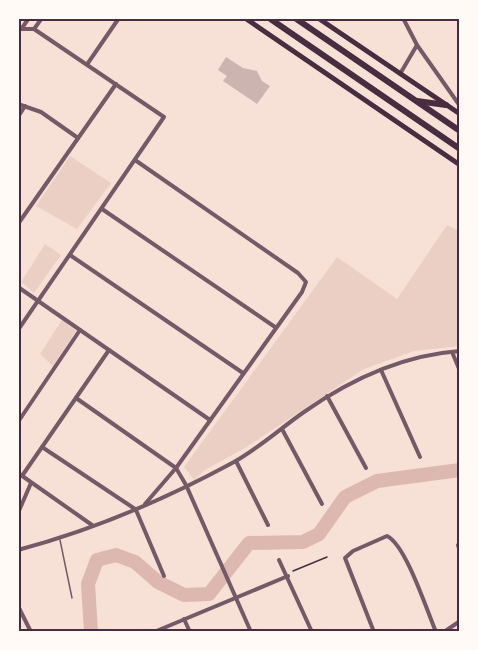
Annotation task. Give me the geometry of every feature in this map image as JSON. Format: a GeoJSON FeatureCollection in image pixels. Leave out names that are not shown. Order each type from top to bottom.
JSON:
{"type":"FeatureCollection","features":[{"type":"Feature","properties":{"kind":"highway"},"geometry":{"type":"LineString","coordinates":[[269,18],[460,149]]}},
{"type":"Feature","properties":{"kind":"highway"},"geometry":{"type":"LineString","coordinates":[[295,18],[460,131]]}},
{"type":"Feature","properties":{"kind":"highway"},"geometry":{"type":"LineString","coordinates":[[415,100],[446,105]]}},
{"type":"Feature","properties":{"kind":"main road"},"geometry":{"type":"LineString","coordinates":[[245,18],[460,165]]}},
{"type":"Feature","properties":{"kind":"main road"},"geometry":{"type":"LineString","coordinates":[[318,18],[460,114]]}},
{"type":"Feature","properties":{"kind":"street"},"geometry":{"type":"LineString","coordinates":[[20,29],[29,18]]}},
{"type":"Feature","properties":{"kind":"street"},"geometry":{"type":"LineString","coordinates":[[34,29],[42,18]]}},
{"type":"Feature","properties":{"kind":"street"},"geometry":{"type":"LineString","coordinates":[[88,63],[119,18]]}},
{"type":"Feature","properties":{"kind":"street"},"geometry":{"type":"LineString","coordinates":[[403,18],[417,45],[460,106]]}},
{"type":"Feature","properties":{"kind":"street"},"geometry":{"type":"LineString","coordinates":[[18,330],[164,117],[88,63],[34,29],[20,29]]}},
{"type":"Feature","properties":{"kind":"street"},"geometry":{"type":"LineString","coordinates":[[400,74],[417,45]]}},
{"type":"Feature","properties":{"kind":"street"},"geometry":{"type":"LineString","coordinates":[[18,224],[116,84]]}},
{"type":"Feature","properties":{"kind":"street"},"geometry":{"type":"LineString","coordinates":[[18,104],[41,111],[78,138]]}},
{"type":"Feature","properties":{"kind":"street"},"geometry":{"type":"LineString","coordinates":[[18,117],[25,106]]}},
{"type":"Feature","properties":{"kind":"street"},"geometry":{"type":"LineString","coordinates":[[135,160],[291,268],[306,282],[303,292],[275,327],[176,468],[143,507]]}},
{"type":"Feature","properties":{"kind":"street"},"geometry":{"type":"LineString","coordinates":[[102,209],[275,327]]}},
{"type":"Feature","properties":{"kind":"street"},"geometry":{"type":"LineString","coordinates":[[70,255],[243,373]]}},
{"type":"Feature","properties":{"kind":"street"},"geometry":{"type":"LineString","coordinates":[[18,287],[210,420]]}},
{"type":"Feature","properties":{"kind":"street"},"geometry":{"type":"LineString","coordinates":[[18,422],[80,330]]}},
{"type":"Feature","properties":{"kind":"street"},"geometry":{"type":"LineString","coordinates":[[92,525],[20,475],[109,350]]}},
{"type":"Feature","properties":{"kind":"street"},"geometry":{"type":"LineString","coordinates":[[18,550],[136,510],[236,461],[327,396],[381,370],[407,359],[460,351]]}},
{"type":"Feature","properties":{"kind":"street"},"geometry":{"type":"LineString","coordinates":[[452,352],[460,370]]}},
{"type":"Feature","properties":{"kind":"street"},"geometry":{"type":"LineString","coordinates":[[381,370],[420,457]]}},
{"type":"Feature","properties":{"kind":"street"},"geometry":{"type":"LineString","coordinates":[[327,396],[366,468]]}},
{"type":"Feature","properties":{"kind":"street"},"geometry":{"type":"LineString","coordinates":[[76,398],[176,468],[186,485],[251,632]]}},
{"type":"Feature","properties":{"kind":"street"},"geometry":{"type":"LineString","coordinates":[[282,429],[322,504]]}},
{"type":"Feature","properties":{"kind":"street"},"geometry":{"type":"LineString","coordinates":[[42,447],[136,510],[164,576]]}},
{"type":"Feature","properties":{"kind":"street"},"geometry":{"type":"LineString","coordinates":[[236,461],[268,525]]}},
{"type":"Feature","properties":{"kind":"street"},"geometry":{"type":"LineString","coordinates":[[18,513],[20,499],[31,483]]}},
{"type":"Feature","properties":{"kind":"street"},"geometry":{"type":"LineString","coordinates":[[374,632],[345,558],[353,551],[382,537],[392,538],[402,551],[436,632]]}},
{"type":"Feature","properties":{"kind":"street"},"geometry":{"type":"LineString","coordinates":[[458,545],[460,551]]}},
{"type":"Feature","properties":{"kind":"street"},"geometry":{"type":"LineString","coordinates":[[279,560],[312,632]]}},
{"type":"Feature","properties":{"kind":"street"},"geometry":{"type":"LineString","coordinates":[[154,632],[237,600],[287,575]]}},
{"type":"Feature","properties":{"kind":"street"},"geometry":{"type":"LineString","coordinates":[[18,606],[31,632]]}},
{"type":"Feature","properties":{"kind":"street"},"geometry":{"type":"LineString","coordinates":[[184,619],[190,632]]}},
{"type":"Feature","properties":{"kind":"street"},"geometry":{"type":"LineString","coordinates":[[444,632],[460,621]]}},
{"type":"Feature","properties":{"kind":"lane"},"geometry":{"type":"LineString","coordinates":[[60,537],[72,598]]}},
{"type":"Feature","properties":{"kind":"path"},"geometry":{"type":"LineString","coordinates":[[287,575],[327,557]]}},
{"type":"Feature","properties":{"kind":"shaded area"},"geometry":{"type":"Polygon","coordinates":[[[70,156],[111,183],[77,229],[36,206],[70,156]]]}},
{"type":"Feature","properties":{"kind":"shaded area"},"geometry":{"type":"Polygon","coordinates":[[[447,225],[460,231],[460,346],[414,351],[364,369],[245,448],[205,470],[194,480],[184,467],[337,257],[397,299],[447,225]]]}},
{"type":"Feature","properties":{"kind":"shaded area"},"geometry":{"type":"Polygon","coordinates":[[[45,244],[61,255],[34,293],[21,282],[45,244]]]}},
{"type":"Feature","properties":{"kind":"shaded area"},"geometry":{"type":"Polygon","coordinates":[[[62,320],[76,331],[53,366],[40,354],[62,320]]]}},
{"type":"Feature","properties":{"kind":"building"},"geometry":{"type":"Polygon","coordinates":[[[226,57],[243,68],[257,71],[262,81],[270,86],[257,104],[223,81],[227,76],[218,70],[226,57]]]}},
{"type":"Feature","properties":{"kind":"waterway"},"geometry":{"type":"LineString","coordinates":[[91,632],[88,584],[97,560],[116,555],[135,562],[158,582],[184,595],[209,594],[249,543],[303,542],[319,534],[345,497],[377,481],[460,470]]}}]}
